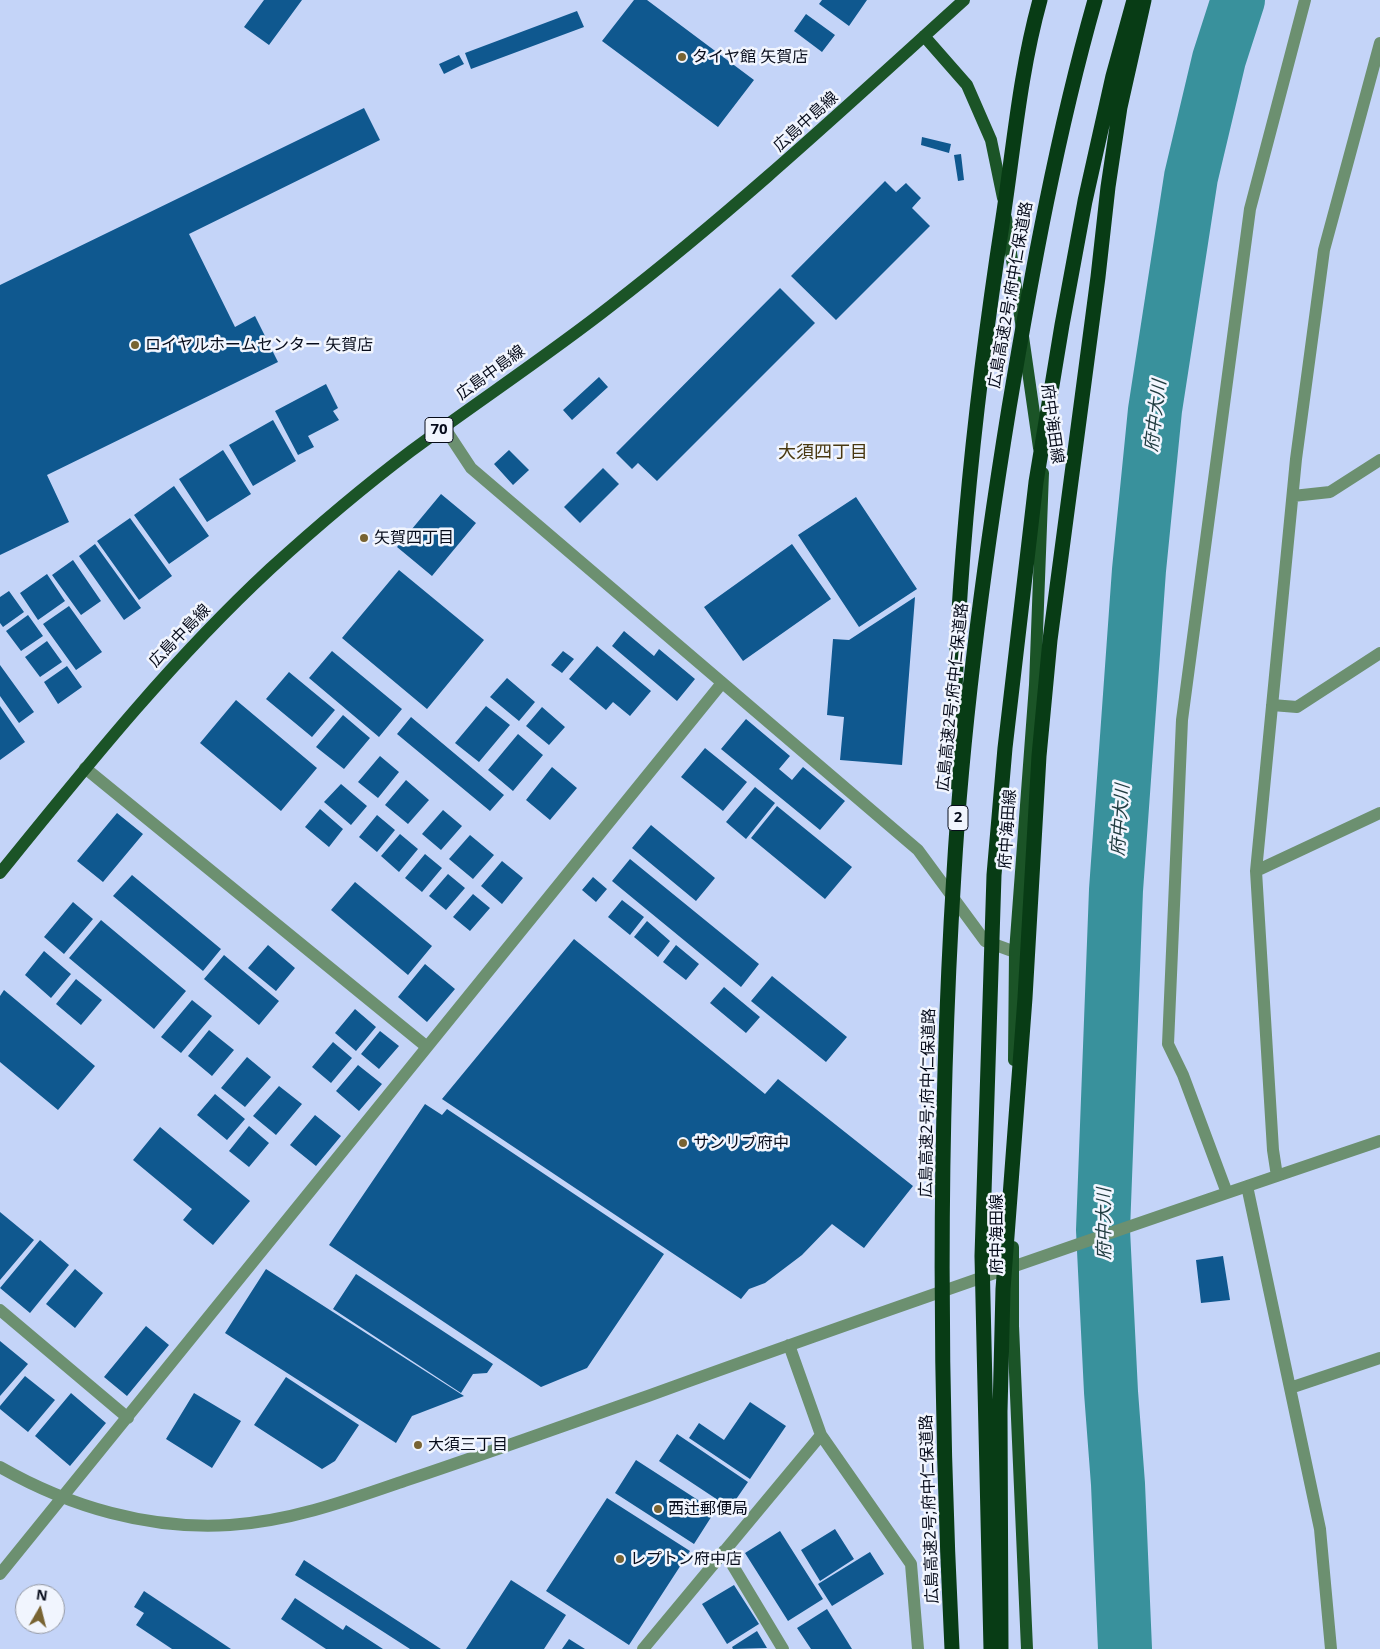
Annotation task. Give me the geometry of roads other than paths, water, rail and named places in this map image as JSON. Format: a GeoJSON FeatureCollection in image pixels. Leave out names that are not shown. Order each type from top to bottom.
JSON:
{"type":"FeatureCollection","features":[{"type":"Feature","properties":{"kind":"highway"},"geometry":{"type":"LineString","coordinates":[[954,871],[953,690],[968,492],[994,273],[1021,80],[1040,0]]}},
{"type":"Feature","properties":{"kind":"highway","name":"広島高速2号;府中仁保道路"},"geometry":{"type":"LineString","coordinates":[[952,1649],[947,1559],[943,1258],[944,1099],[954,871],[979,615],[1009,410],[1048,190],[1077,64],[1095,0]]}},
{"type":"Feature","properties":{"kind":"highway"},"geometry":{"type":"LineString","coordinates":[[990,1649],[982,1256],[994,874],[1004,748],[1036,482],[1062,325],[1104,115],[1134,0]]}},
{"type":"Feature","properties":{"kind":"highway"},"geometry":{"type":"LineString","coordinates":[[1001,1649],[1000,1420],[1003,1289],[1025,998],[1039,756],[1050,640],[1120,107],[1144,0]]}},
{"type":"Feature","properties":{"kind":"main road","name":"広島中島線"},"geometry":{"type":"LineString","coordinates":[[924,36],[952,0]]}},
{"type":"Feature","properties":{"kind":"main road","name":"広島中島線"},"geometry":{"type":"LineString","coordinates":[[0,872],[173,665],[269,570],[372,482],[444,427],[627,294],[773,174],[964,0]]}},
{"type":"Feature","properties":{"kind":"main road","name":"府中海田線"},"geometry":{"type":"LineString","coordinates":[[924,36],[967,85],[991,140],[998,167],[1043,476],[1035,685],[1015,952],[1012,1266],[1027,1649]]}},
{"type":"Feature","properties":{"kind":"street"},"geometry":{"type":"LineString","coordinates":[[1227,1192],[1183,1075],[1168,1044],[1182,720],[1250,209],[1305,0]]}},
{"type":"Feature","properties":{"kind":"street"},"geometry":{"type":"LineString","coordinates":[[1277,1176],[1273,1150],[1256,871],[1293,496],[1324,250],[1380,43]]}},
{"type":"Feature","properties":{"kind":"street"},"geometry":{"type":"LineString","coordinates":[[444,427],[471,468],[918,850],[985,941],[1015,952]]}},
{"type":"Feature","properties":{"kind":"street"},"geometry":{"type":"LineString","coordinates":[[1293,496],[1330,492],[1380,460]]}},
{"type":"Feature","properties":{"kind":"street"},"geometry":{"type":"LineString","coordinates":[[1272,705],[1297,707],[1380,653]]}},
{"type":"Feature","properties":{"kind":"street"},"geometry":{"type":"LineString","coordinates":[[0,1574],[722,683]]}},
{"type":"Feature","properties":{"kind":"street"},"geometry":{"type":"LineString","coordinates":[[85,768],[427,1047]]}},
{"type":"Feature","properties":{"kind":"street"},"geometry":{"type":"LineString","coordinates":[[1256,871],[1380,813]]}},
{"type":"Feature","properties":{"kind":"street"},"geometry":{"type":"LineString","coordinates":[[0,1467],[50,1493],[108,1513],[168,1523],[230,1525],[291,1517],[485,1454],[1054,1251],[1380,1141]]}},
{"type":"Feature","properties":{"kind":"street"},"geometry":{"type":"LineString","coordinates":[[1247,1186],[1320,1529],[1331,1649]]}},
{"type":"Feature","properties":{"kind":"street"},"geometry":{"type":"LineString","coordinates":[[0,1310],[128,1418]]}},
{"type":"Feature","properties":{"kind":"street"},"geometry":{"type":"LineString","coordinates":[[790,1345],[821,1435],[911,1564],[918,1649]]}},
{"type":"Feature","properties":{"kind":"street"},"geometry":{"type":"LineString","coordinates":[[1290,1388],[1380,1358]]}},
{"type":"Feature","properties":{"kind":"street"},"geometry":{"type":"LineString","coordinates":[[643,1649],[821,1435]]}},
{"type":"Feature","properties":{"kind":"street"},"geometry":{"type":"LineString","coordinates":[[724,1551],[784,1649]]}},
{"type":"Feature","properties":{"kind":"waterway","name":"府中大川"},"geometry":{"type":"LineString","coordinates":[[1125,1649],[1118,1484],[1111,1392],[1103,1230],[1116,890],[1139,570],[1155,410],[1191,177],[1219,59],[1238,0]]}},
{"type":"Feature","properties":{"kind":"place","name":"タイヤ館 矢賀店"},"geometry":{"type":"Point","coordinates":[682,57]}},
{"type":"Feature","properties":{"kind":"place","name":"ロイヤルホームセンター 矢賀店"},"geometry":{"type":"Point","coordinates":[135,345]}},
{"type":"Feature","properties":{"kind":"place","name":"矢賀四丁目"},"geometry":{"type":"Point","coordinates":[364,538]}},
{"type":"Feature","properties":{"kind":"place","name":"サンリブ府中"},"geometry":{"type":"Point","coordinates":[683,1143]}},
{"type":"Feature","properties":{"kind":"place","name":"大須三丁目"},"geometry":{"type":"Point","coordinates":[418,1445]}},
{"type":"Feature","properties":{"kind":"place","name":"西辻郵便局"},"geometry":{"type":"Point","coordinates":[658,1509]}},
{"type":"Feature","properties":{"kind":"place","name":"レプトン府中店"},"geometry":{"type":"Point","coordinates":[620,1559]}},
{"type":"Feature","properties":{"kind":"district","name":"大須四丁目"},"geometry":{"type":"Point","coordinates":[823,453]}}]}
